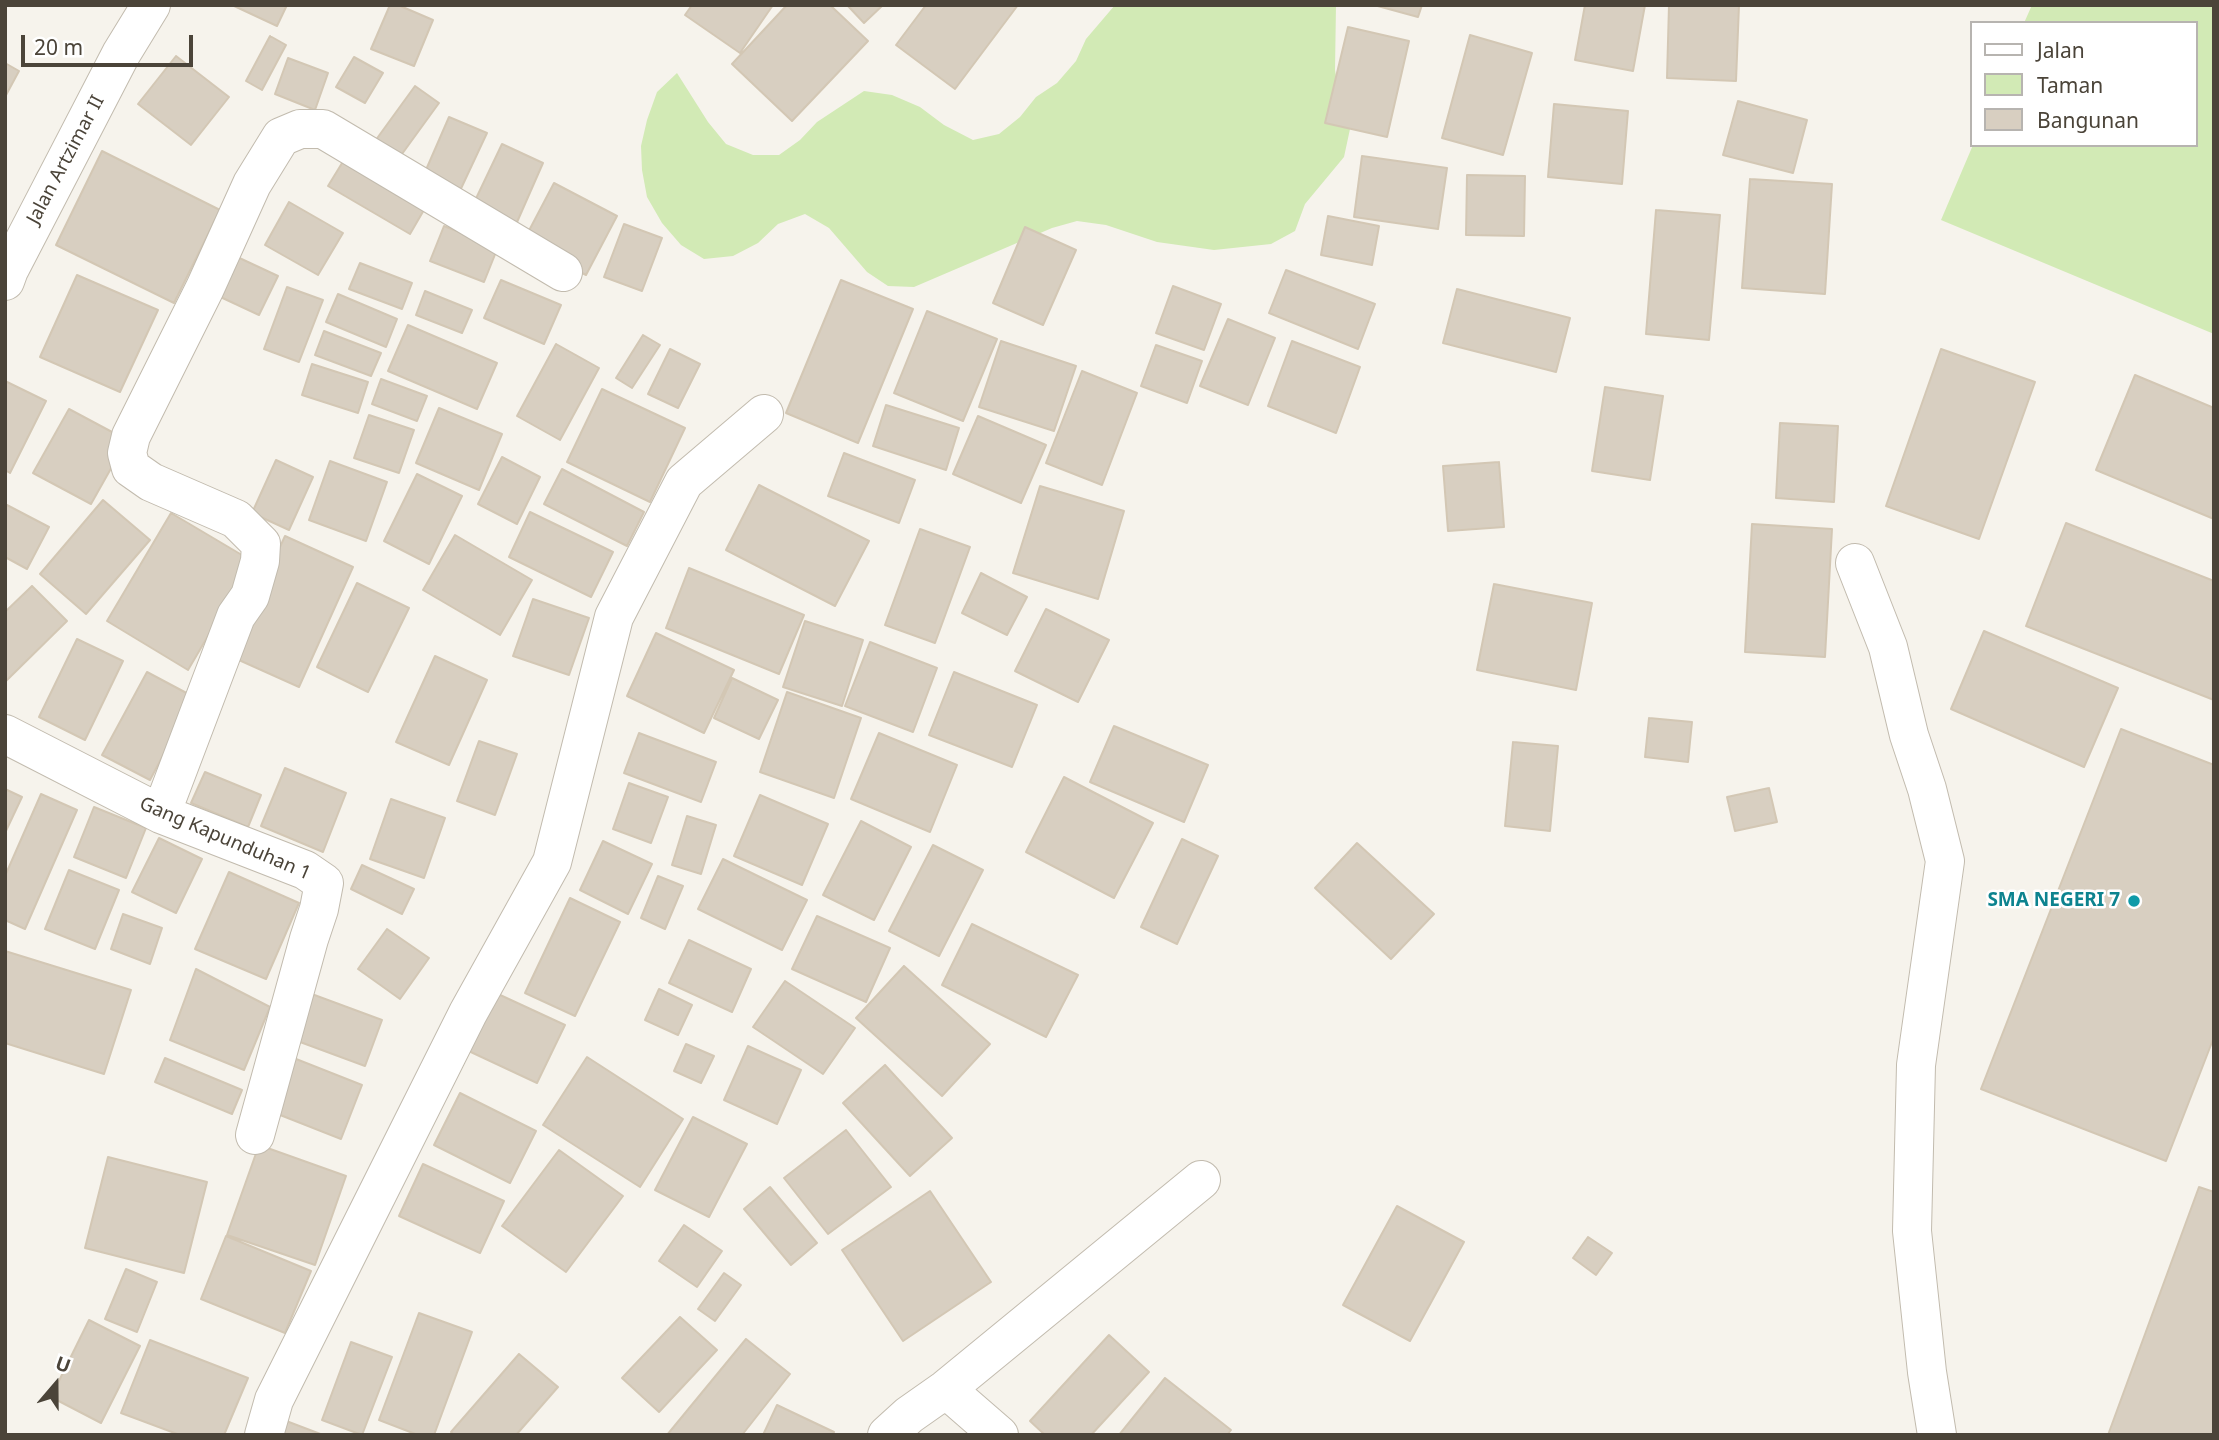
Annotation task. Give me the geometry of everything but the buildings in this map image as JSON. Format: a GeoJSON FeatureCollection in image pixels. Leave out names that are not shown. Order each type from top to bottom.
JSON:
{"type":"FeatureCollection","features":[{"type":"Feature","properties":{"kind":"street","name":"Jalan Artzimar II"},"geometry":{"type":"LineString","coordinates":[[6,273],[121,54],[151,5]]}},
{"type":"Feature","properties":{"kind":"street"},"geometry":{"type":"LineString","coordinates":[[161,814],[236,616],[250,596],[260,561],[261,544],[236,519],[151,482],[131,468],[127,453],[131,436],[205,288],[252,184],[281,137],[300,129],[323,129],[563,272]]}},
{"type":"Feature","properties":{"kind":"street"},"geometry":{"type":"LineString","coordinates":[[264,1435],[274,1400],[462,1024],[552,862],[614,617],[684,482],[764,414]]}},
{"type":"Feature","properties":{"kind":"street"},"geometry":{"type":"LineString","coordinates":[[1855,563],[1888,647],[1909,735],[1927,789],[1945,861],[1916,1065],[1913,1217],[1927,1372],[1937,1435]]}},
{"type":"Feature","properties":{"kind":"street","name":"Gang Kapunduhan 1"},"geometry":{"type":"LineString","coordinates":[[5,734],[161,814],[305,870],[324,883],[255,1135]]}},
{"type":"Feature","properties":{"kind":"street"},"geometry":{"type":"LineString","coordinates":[[887,1435],[1201,1180]]}},
{"type":"Feature","properties":{"kind":"street"},"geometry":{"type":"LineString","coordinates":[[946,1389],[999,1435]]}},
{"type":"Feature","properties":{"kind":"green space"},"geometry":{"type":"Polygon","coordinates":[[[1115,5],[1336,5],[1335,70],[1340,101],[1350,129],[1344,157],[1305,204],[1295,231],[1271,244],[1214,250],[1157,242],[1106,225],[1077,221],[1052,228],[914,287],[888,286],[867,272],[829,228],[805,214],[778,224],[758,243],[733,256],[704,259],[681,245],[662,223],[647,197],[641,146],[647,120],[657,92],[677,73],[708,122],[726,144],[753,155],[779,155],[800,140],[817,122],[864,91],[892,95],[920,107],[944,125],[973,140],[999,134],[1020,117],[1036,97],[1057,83],[1076,61],[1086,39],[1115,5]]]}},
{"type":"Feature","properties":{"kind":"green space"},"geometry":{"type":"Polygon","coordinates":[[[2032,5],[2214,5],[2214,334],[1941,220],[1972,147],[2198,147],[2198,21],[2025,21],[2032,5]]]}},
{"type":"Feature","properties":{"kind":"place","name":"SMA NEGERI 7"},"geometry":{"type":"Point","coordinates":[2134,901]}}]}
